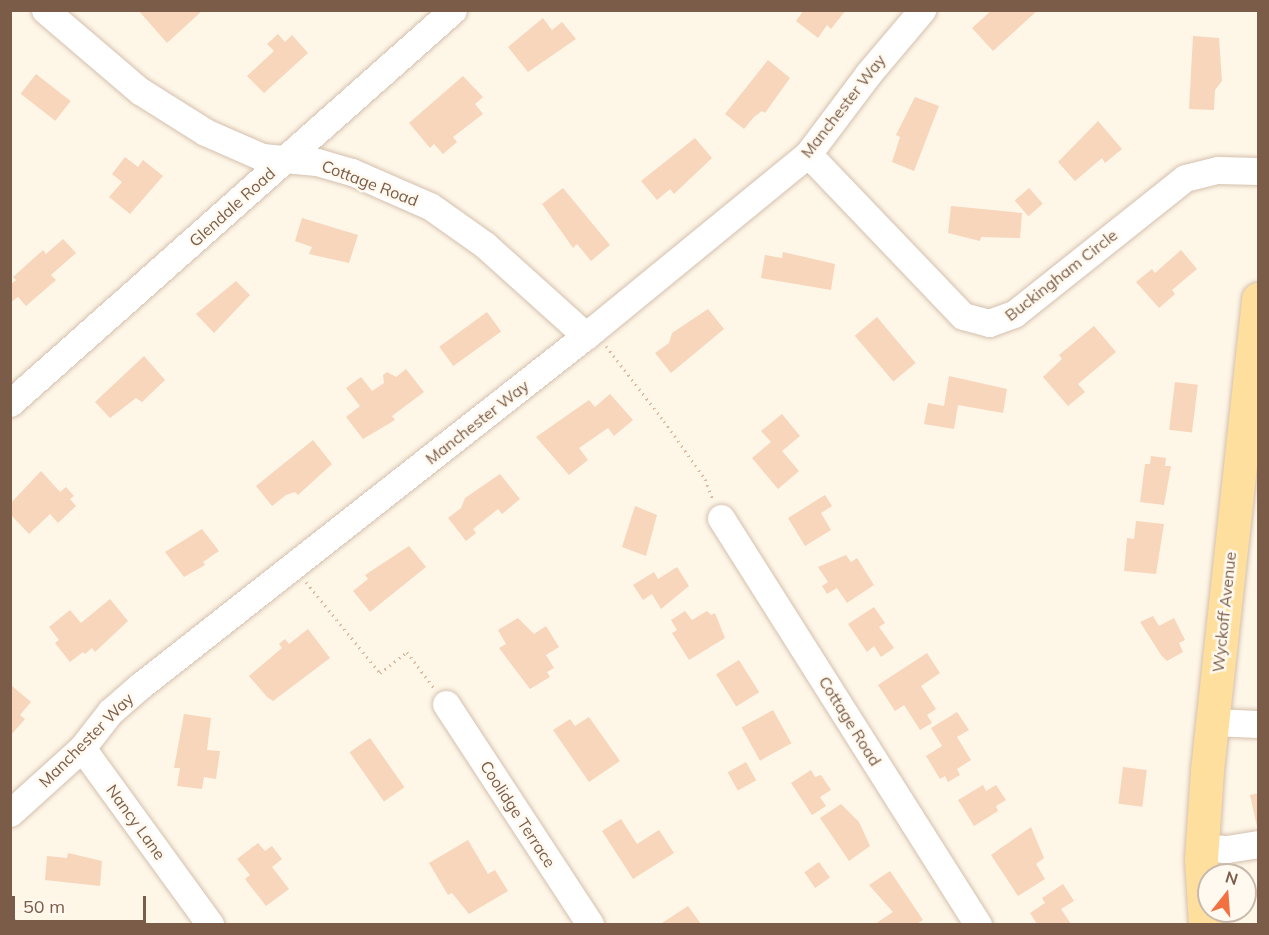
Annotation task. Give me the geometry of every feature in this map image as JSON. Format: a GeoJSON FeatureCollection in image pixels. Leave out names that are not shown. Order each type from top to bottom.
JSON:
{"type":"FeatureCollection","features":[{"type":"Feature","properties":{"kind":"main road","name":"Wyckoff Avenue"},"geometry":{"type":"LineString","coordinates":[[1205,924],[1202,847],[1212,722],[1258,299]]}},
{"type":"Feature","properties":{"kind":"street","name":"Cottage Road"},"geometry":{"type":"LineString","coordinates":[[45,10],[141,91],[205,132],[262,157],[317,162],[352,172],[430,206],[484,245],[590,333]]}},
{"type":"Feature","properties":{"kind":"street","name":"Glendale Road"},"geometry":{"type":"LineString","coordinates":[[10,403],[453,10]]}},
{"type":"Feature","properties":{"kind":"street","name":"Manchester Way"},"geometry":{"type":"LineString","coordinates":[[10,813],[82,748],[110,712],[132,692],[590,333],[808,154],[868,74],[922,10]]}},
{"type":"Feature","properties":{"kind":"street","name":"Buckingham Circle"},"geometry":{"type":"LineString","coordinates":[[808,154],[963,316],[989,323],[1014,314],[1185,178],[1218,170],[1258,171]]}},
{"type":"Feature","properties":{"kind":"street","name":"Cottage Road"},"geometry":{"type":"LineString","coordinates":[[721,518],[978,924]]}},
{"type":"Feature","properties":{"kind":"street","name":"Coolidge Terrace"},"geometry":{"type":"LineString","coordinates":[[446,704],[590,924]]}},
{"type":"Feature","properties":{"kind":"street"},"geometry":{"type":"LineString","coordinates":[[1212,722],[1258,724]]}},
{"type":"Feature","properties":{"kind":"street","name":"Nancy Lane"},"geometry":{"type":"LineString","coordinates":[[82,748],[210,924]]}},
{"type":"Feature","properties":{"kind":"street"},"geometry":{"type":"LineString","coordinates":[[1202,847],[1227,849],[1258,844]]}},
{"type":"Feature","properties":{"kind":"path"},"geometry":{"type":"LineString","coordinates":[[590,333],[705,479],[721,518]]}},
{"type":"Feature","properties":{"kind":"path"},"geometry":{"type":"LineString","coordinates":[[294,566],[380,673],[407,652],[446,704]]}},
{"type":"Feature","properties":{"kind":"building"},"geometry":{"type":"Polygon","coordinates":[[[138,10],[203,10],[167,43],[138,10]]]}},
{"type":"Feature","properties":{"kind":"building"},"geometry":{"type":"Polygon","coordinates":[[[804,10],[846,10],[831,29],[827,25],[818,38],[796,21],[804,10]]]}},
{"type":"Feature","properties":{"kind":"building"},"geometry":{"type":"Polygon","coordinates":[[[992,10],[1038,10],[993,51],[972,28],[992,10]]]}},
{"type":"Feature","properties":{"kind":"building"},"geometry":{"type":"Polygon","coordinates":[[[543,18],[552,30],[562,22],[576,39],[528,72],[508,47],[543,18]]]}},
{"type":"Feature","properties":{"kind":"building"},"geometry":{"type":"Polygon","coordinates":[[[278,34],[285,42],[292,35],[308,53],[264,93],[247,76],[274,51],[267,44],[278,34]]]}},
{"type":"Feature","properties":{"kind":"building"},"geometry":{"type":"Polygon","coordinates":[[[1193,36],[1219,38],[1222,81],[1215,90],[1214,110],[1189,109],[1193,36]]]}},
{"type":"Feature","properties":{"kind":"building"},"geometry":{"type":"Polygon","coordinates":[[[768,60],[790,78],[765,113],[762,111],[754,117],[744,129],[725,114],[768,60]]]}},
{"type":"Feature","properties":{"kind":"building"},"geometry":{"type":"Polygon","coordinates":[[[36,74],[71,101],[55,121],[21,94],[36,74]]]}},
{"type":"Feature","properties":{"kind":"building"},"geometry":{"type":"Polygon","coordinates":[[[463,76],[483,97],[475,104],[483,114],[453,137],[457,142],[443,154],[434,144],[430,148],[409,123],[463,76]]]}},
{"type":"Feature","properties":{"kind":"building"},"geometry":{"type":"Polygon","coordinates":[[[915,97],[939,106],[914,171],[892,162],[900,137],[896,135],[915,97]]]}},
{"type":"Feature","properties":{"kind":"building"},"geometry":{"type":"Polygon","coordinates":[[[1098,121],[1122,149],[1105,163],[1102,158],[1075,181],[1058,162],[1098,121]]]}},
{"type":"Feature","properties":{"kind":"building"},"geometry":{"type":"Polygon","coordinates":[[[695,138],[712,158],[674,194],[670,189],[657,200],[641,181],[695,138]]]}},
{"type":"Feature","properties":{"kind":"building"},"geometry":{"type":"Polygon","coordinates":[[[125,157],[138,167],[143,160],[163,176],[130,214],[109,197],[122,182],[112,174],[125,157]]]}},
{"type":"Feature","properties":{"kind":"building"},"geometry":{"type":"Polygon","coordinates":[[[563,188],[610,245],[591,261],[577,244],[573,248],[542,204],[563,188]]]}},
{"type":"Feature","properties":{"kind":"building"},"geometry":{"type":"Polygon","coordinates":[[[1029,188],[1043,204],[1028,216],[1015,200],[1029,188]]]}},
{"type":"Feature","properties":{"kind":"building"},"geometry":{"type":"Polygon","coordinates":[[[951,206],[1022,213],[1020,238],[981,237],[980,241],[948,233],[951,206]]]}},
{"type":"Feature","properties":{"kind":"building"},"geometry":{"type":"Polygon","coordinates":[[[302,218],[358,235],[349,263],[309,254],[312,247],[295,241],[302,218]]]}},
{"type":"Feature","properties":{"kind":"building"},"geometry":{"type":"Polygon","coordinates":[[[63,239],[76,253],[51,275],[56,280],[26,306],[18,297],[10,303],[10,285],[16,280],[13,277],[43,250],[46,254],[63,239]]]}},
{"type":"Feature","properties":{"kind":"building"},"geometry":{"type":"Polygon","coordinates":[[[1181,250],[1197,269],[1172,290],[1175,294],[1159,308],[1136,282],[1152,269],[1155,273],[1181,250]]]}},
{"type":"Feature","properties":{"kind":"building"},"geometry":{"type":"Polygon","coordinates":[[[783,252],[835,264],[831,290],[761,278],[765,255],[782,258],[783,252]]]}},
{"type":"Feature","properties":{"kind":"building"},"geometry":{"type":"Polygon","coordinates":[[[236,281],[250,295],[214,333],[196,314],[236,281]]]}},
{"type":"Feature","properties":{"kind":"building"},"geometry":{"type":"Polygon","coordinates":[[[708,309],[724,329],[671,373],[655,353],[669,343],[672,333],[708,309]]]}},
{"type":"Feature","properties":{"kind":"building"},"geometry":{"type":"Polygon","coordinates":[[[487,312],[501,331],[453,366],[439,347],[487,312]]]}},
{"type":"Feature","properties":{"kind":"building"},"geometry":{"type":"Polygon","coordinates":[[[877,317],[916,363],[893,382],[855,336],[877,317]]]}},
{"type":"Feature","properties":{"kind":"building"},"geometry":{"type":"Polygon","coordinates":[[[1094,326],[1116,352],[1078,384],[1085,392],[1068,406],[1043,377],[1062,359],[1059,355],[1094,326]]]}},
{"type":"Feature","properties":{"kind":"building"},"geometry":{"type":"Polygon","coordinates":[[[144,356],[165,380],[142,402],[136,398],[110,418],[95,402],[144,356]]]}},
{"type":"Feature","properties":{"kind":"building"},"geometry":{"type":"Polygon","coordinates":[[[406,369],[424,392],[392,416],[395,420],[363,439],[346,417],[360,406],[346,388],[361,377],[372,391],[384,383],[383,375],[387,372],[396,377],[406,369]]]}},
{"type":"Feature","properties":{"kind":"building"},"geometry":{"type":"Polygon","coordinates":[[[949,376],[1007,389],[1003,413],[958,405],[954,429],[924,424],[928,403],[944,406],[949,376]]]}},
{"type":"Feature","properties":{"kind":"building"},"geometry":{"type":"Polygon","coordinates":[[[1175,382],[1198,385],[1192,432],[1169,430],[1175,382]]]}},
{"type":"Feature","properties":{"kind":"building"},"geometry":{"type":"Polygon","coordinates":[[[610,394],[633,420],[614,436],[608,428],[579,448],[588,460],[569,475],[536,437],[589,400],[595,407],[610,394]]]}},
{"type":"Feature","properties":{"kind":"building"},"geometry":{"type":"Polygon","coordinates":[[[782,414],[800,436],[782,451],[799,471],[778,489],[752,458],[771,442],[761,431],[782,414]]]}},
{"type":"Feature","properties":{"kind":"building"},"geometry":{"type":"Polygon","coordinates":[[[313,440],[332,464],[298,495],[295,492],[286,495],[272,506],[256,486],[313,440]]]}},
{"type":"Feature","properties":{"kind":"building"},"geometry":{"type":"Polygon","coordinates":[[[1151,456],[1166,458],[1165,466],[1171,466],[1164,505],[1140,502],[1145,464],[1150,464],[1151,456]]]}},
{"type":"Feature","properties":{"kind":"building"},"geometry":{"type":"Polygon","coordinates":[[[41,471],[60,492],[66,487],[74,496],[70,499],[76,506],[58,523],[50,514],[29,534],[10,514],[10,504],[41,471]]]}},
{"type":"Feature","properties":{"kind":"building"},"geometry":{"type":"Polygon","coordinates":[[[500,474],[520,499],[502,514],[498,509],[473,529],[476,533],[466,541],[448,518],[461,508],[465,498],[500,474]]]}},
{"type":"Feature","properties":{"kind":"building"},"geometry":{"type":"Polygon","coordinates":[[[825,495],[832,506],[821,513],[831,530],[805,546],[788,518],[825,495]]]}},
{"type":"Feature","properties":{"kind":"building"},"geometry":{"type":"Polygon","coordinates":[[[635,506],[657,515],[646,556],[622,547],[635,506]]]}},
{"type":"Feature","properties":{"kind":"building"},"geometry":{"type":"Polygon","coordinates":[[[1136,521],[1164,524],[1156,574],[1124,571],[1127,538],[1134,539],[1136,521]]]}},
{"type":"Feature","properties":{"kind":"building"},"geometry":{"type":"Polygon","coordinates":[[[202,529],[219,551],[203,562],[205,565],[184,577],[165,552],[202,529]]]}},
{"type":"Feature","properties":{"kind":"building"},"geometry":{"type":"Polygon","coordinates":[[[409,546],[426,567],[370,612],[353,591],[368,579],[365,575],[409,546]]]}},
{"type":"Feature","properties":{"kind":"building"},"geometry":{"type":"Polygon","coordinates":[[[846,555],[851,562],[857,558],[874,585],[847,603],[837,588],[827,594],[822,586],[828,582],[818,567],[846,555]]]}},
{"type":"Feature","properties":{"kind":"building"},"geometry":{"type":"Polygon","coordinates":[[[677,567],[689,586],[661,609],[652,594],[643,600],[633,585],[654,572],[658,579],[677,567]]]}},
{"type":"Feature","properties":{"kind":"building"},"geometry":{"type":"Polygon","coordinates":[[[110,599],[128,621],[95,652],[92,648],[70,662],[55,643],[59,640],[49,627],[70,610],[81,623],[110,599]]]}},
{"type":"Feature","properties":{"kind":"building"},"geometry":{"type":"Polygon","coordinates":[[[874,607],[885,623],[879,627],[894,648],[881,657],[874,646],[867,652],[848,624],[874,607]]]}},
{"type":"Feature","properties":{"kind":"building"},"geometry":{"type":"Polygon","coordinates":[[[685,611],[692,620],[707,611],[711,615],[715,613],[725,638],[689,660],[672,633],[677,630],[671,620],[685,611]]]}},
{"type":"Feature","properties":{"kind":"building"},"geometry":{"type":"Polygon","coordinates":[[[1153,616],[1159,626],[1174,618],[1185,640],[1179,643],[1183,652],[1167,661],[1140,622],[1153,616]]]}},
{"type":"Feature","properties":{"kind":"building"},"geometry":{"type":"Polygon","coordinates":[[[518,618],[534,634],[546,626],[559,647],[546,655],[554,668],[547,672],[550,677],[530,689],[499,648],[506,644],[498,630],[518,618]]]}},
{"type":"Feature","properties":{"kind":"building"},"geometry":{"type":"Polygon","coordinates":[[[308,629],[330,658],[273,701],[249,676],[282,648],[279,644],[285,639],[289,644],[308,629]]]}},
{"type":"Feature","properties":{"kind":"building"},"geometry":{"type":"Polygon","coordinates":[[[927,653],[940,673],[921,686],[936,709],[927,715],[932,723],[920,730],[904,705],[895,711],[878,685],[927,653]]]}},
{"type":"Feature","properties":{"kind":"building"},"geometry":{"type":"Polygon","coordinates":[[[739,660],[759,692],[736,707],[716,674],[739,660]]]}},
{"type":"Feature","properties":{"kind":"building"},"geometry":{"type":"Polygon","coordinates":[[[12,686],[31,702],[20,715],[25,719],[10,736],[12,686]]]}},
{"type":"Feature","properties":{"kind":"building"},"geometry":{"type":"Polygon","coordinates":[[[773,710],[791,743],[760,761],[742,727],[773,710]]]}},
{"type":"Feature","properties":{"kind":"building"},"geometry":{"type":"Polygon","coordinates":[[[957,712],[969,730],[957,737],[971,760],[957,769],[960,775],[948,782],[945,776],[940,779],[926,756],[942,746],[931,728],[957,712]]]}},
{"type":"Feature","properties":{"kind":"building"},"geometry":{"type":"Polygon","coordinates":[[[184,714],[211,718],[207,750],[220,751],[216,779],[204,777],[202,789],[177,786],[180,768],[174,768],[184,714]]]}},
{"type":"Feature","properties":{"kind":"building"},"geometry":{"type":"Polygon","coordinates":[[[589,717],[620,761],[589,782],[553,730],[570,719],[575,726],[589,717]]]}},
{"type":"Feature","properties":{"kind":"building"},"geometry":{"type":"Polygon","coordinates":[[[370,738],[404,787],[384,801],[350,752],[370,738]]]}},
{"type":"Feature","properties":{"kind":"building"},"geometry":{"type":"Polygon","coordinates":[[[746,762],[756,780],[738,791],[728,772],[746,762]]]}},
{"type":"Feature","properties":{"kind":"building"},"geometry":{"type":"Polygon","coordinates":[[[1123,767],[1147,770],[1142,807],[1118,804],[1123,767]]]}},
{"type":"Feature","properties":{"kind":"building"},"geometry":{"type":"Polygon","coordinates":[[[811,770],[815,777],[821,775],[831,790],[820,797],[826,806],[812,815],[791,783],[811,770]]]}},
{"type":"Feature","properties":{"kind":"building"},"geometry":{"type":"Polygon","coordinates":[[[983,785],[986,791],[996,785],[1006,800],[996,806],[998,811],[974,826],[958,800],[983,785]]]}},
{"type":"Feature","properties":{"kind":"building"},"geometry":{"type":"Polygon","coordinates":[[[1258,793],[1258,831],[1250,795],[1258,793]]]}},
{"type":"Feature","properties":{"kind":"building"},"geometry":{"type":"Polygon","coordinates":[[[841,804],[859,822],[870,846],[849,861],[820,818],[841,804]]]}},
{"type":"Feature","properties":{"kind":"building"},"geometry":{"type":"Polygon","coordinates":[[[621,819],[637,844],[659,830],[674,853],[633,879],[602,831],[621,819]]]}},
{"type":"Feature","properties":{"kind":"building"},"geometry":{"type":"Polygon","coordinates":[[[1031,827],[1044,858],[1036,864],[1045,879],[1018,896],[991,855],[1031,827]]]}},
{"type":"Feature","properties":{"kind":"building"},"geometry":{"type":"Polygon","coordinates":[[[468,840],[488,874],[495,870],[508,891],[469,914],[452,893],[448,895],[429,863],[468,840]]]}},
{"type":"Feature","properties":{"kind":"building"},"geometry":{"type":"Polygon","coordinates":[[[258,843],[265,851],[272,846],[282,859],[272,867],[289,889],[266,906],[245,879],[250,875],[237,859],[258,843]]]}},
{"type":"Feature","properties":{"kind":"building"},"geometry":{"type":"Polygon","coordinates":[[[68,853],[102,861],[100,886],[45,880],[47,856],[67,858],[68,853]]]}},
{"type":"Feature","properties":{"kind":"building"},"geometry":{"type":"Polygon","coordinates":[[[819,862],[830,878],[815,888],[804,872],[819,862]]]}},
{"type":"Feature","properties":{"kind":"building"},"geometry":{"type":"Polygon","coordinates":[[[890,871],[923,920],[917,924],[875,924],[893,912],[869,885],[890,871]]]}},
{"type":"Feature","properties":{"kind":"building"},"geometry":{"type":"Polygon","coordinates":[[[1063,884],[1074,901],[1061,909],[1071,924],[1037,924],[1030,913],[1045,903],[1042,898],[1063,884]]]}},
{"type":"Feature","properties":{"kind":"building"},"geometry":{"type":"Polygon","coordinates":[[[688,906],[701,924],[662,923],[688,906]]]}},
{"type":"Feature","properties":{"kind":"waterway"},"geometry":{"type":"LineString","coordinates":[[10,916],[16,924]]}}]}
